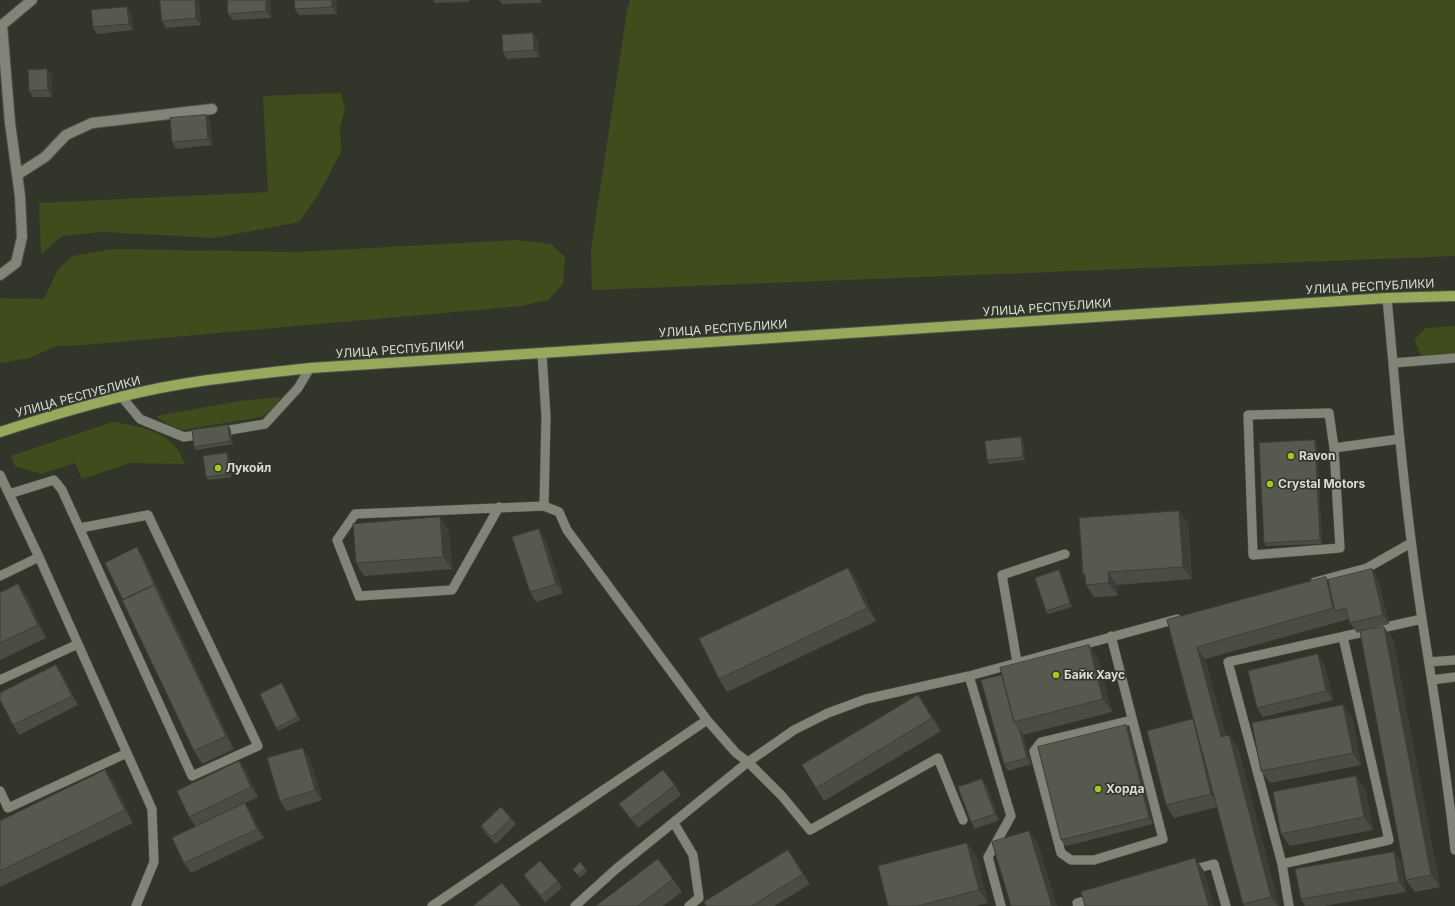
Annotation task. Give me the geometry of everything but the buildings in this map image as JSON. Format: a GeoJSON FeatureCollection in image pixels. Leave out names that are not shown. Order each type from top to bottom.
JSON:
{"type":"FeatureCollection","features":[{"type":"Feature","properties":{"kind":"main road","name":"УЛИЦА РЕСПУБЛИКИ"},"geometry":{"type":"LineString","coordinates":[[0,432],[121,396],[218,379],[310,368],[1387,298],[1455,296]]}},
{"type":"Feature","properties":{"kind":"street"},"geometry":{"type":"LineString","coordinates":[[0,275],[16,263],[22,237],[17,175],[10,123],[2,25],[32,0]]}},
{"type":"Feature","properties":{"kind":"street"},"geometry":{"type":"LineString","coordinates":[[17,175],[45,157],[66,135],[92,123],[212,109]]}},
{"type":"Feature","properties":{"kind":"lane"},"geometry":{"type":"LineString","coordinates":[[1387,298],[1394,363],[1399,439],[1422,620],[1449,791],[1455,850]]}},
{"type":"Feature","properties":{"kind":"lane"},"geometry":{"type":"LineString","coordinates":[[542,354],[546,417],[544,506]]}},
{"type":"Feature","properties":{"kind":"lane"},"geometry":{"type":"LineString","coordinates":[[1394,363],[1455,358]]}},
{"type":"Feature","properties":{"kind":"lane"},"geometry":{"type":"LineString","coordinates":[[121,396],[140,419],[184,437],[264,424],[298,388],[310,368]]}},
{"type":"Feature","properties":{"kind":"lane"},"geometry":{"type":"LineString","coordinates":[[1329,413],[1334,448],[1340,548],[1253,555],[1248,415],[1329,413]]}},
{"type":"Feature","properties":{"kind":"lane"},"geometry":{"type":"LineString","coordinates":[[1334,448],[1399,439]]}},
{"type":"Feature","properties":{"kind":"lane"},"geometry":{"type":"LineString","coordinates":[[0,475],[39,556],[152,809],[154,862],[136,906]]}},
{"type":"Feature","properties":{"kind":"lane"},"geometry":{"type":"LineString","coordinates":[[9,494],[54,480],[62,490],[192,776],[258,746],[148,515],[80,528]]}},
{"type":"Feature","properties":{"kind":"lane"},"geometry":{"type":"LineString","coordinates":[[499,508],[452,590],[359,596],[337,540],[354,514],[544,506],[558,512],[567,530],[707,720],[736,753],[748,762],[782,796],[810,830],[938,758],[963,820]]}},
{"type":"Feature","properties":{"kind":"lane"},"geometry":{"type":"LineString","coordinates":[[1302,586],[1367,568],[1412,543]]}},
{"type":"Feature","properties":{"kind":"lane"},"geometry":{"type":"LineString","coordinates":[[1017,662],[1002,575],[1065,554]]}},
{"type":"Feature","properties":{"kind":"lane"},"geometry":{"type":"LineString","coordinates":[[0,576],[39,556]]}},
{"type":"Feature","properties":{"kind":"lane"},"geometry":{"type":"LineString","coordinates":[[574,906],[616,869],[748,762],[794,730],[828,713],[866,699],[969,676],[1187,616]]}},
{"type":"Feature","properties":{"kind":"lane"},"geometry":{"type":"LineString","coordinates":[[1289,906],[1282,864],[1228,662],[1422,620]]}},
{"type":"Feature","properties":{"kind":"lane"},"geometry":{"type":"LineString","coordinates":[[1111,636],[1163,840],[1094,860],[1071,860],[1061,853],[1034,751],[1041,742],[1132,720]]}},
{"type":"Feature","properties":{"kind":"lane"},"geometry":{"type":"LineString","coordinates":[[1282,864],[1389,840],[1343,637]]}},
{"type":"Feature","properties":{"kind":"lane"},"geometry":{"type":"LineString","coordinates":[[0,680],[78,644]]}},
{"type":"Feature","properties":{"kind":"lane"},"geometry":{"type":"LineString","coordinates":[[1429,662],[1455,660]]}},
{"type":"Feature","properties":{"kind":"lane"},"geometry":{"type":"LineString","coordinates":[[969,676],[1011,816],[988,857],[1001,906]]}},
{"type":"Feature","properties":{"kind":"lane"},"geometry":{"type":"LineString","coordinates":[[1432,680],[1455,677]]}},
{"type":"Feature","properties":{"kind":"lane"},"geometry":{"type":"LineString","coordinates":[[432,906],[707,720]]}},
{"type":"Feature","properties":{"kind":"lane"},"geometry":{"type":"LineString","coordinates":[[0,791],[8,808],[127,753]]}},
{"type":"Feature","properties":{"kind":"lane"},"geometry":{"type":"LineString","coordinates":[[674,823],[693,854],[699,898],[689,906]]}},
{"type":"Feature","properties":{"kind":"lane"},"geometry":{"type":"LineString","coordinates":[[1184,872],[1214,864],[1226,906]]}},
{"type":"Feature","properties":{"kind":"lane"},"geometry":{"type":"LineString","coordinates":[[1078,906],[1077,903],[1100,897]]}},
{"type":"Feature","properties":{"kind":"green space"},"geometry":{"type":"Polygon","coordinates":[[[630,0],[1455,0],[1455,256],[592,290],[591,249],[627,11],[630,0]]]}},
{"type":"Feature","properties":{"kind":"green space"},"geometry":{"type":"Polygon","coordinates":[[[341,93],[345,109],[340,127],[341,152],[318,195],[299,222],[214,238],[103,232],[62,236],[41,254],[39,203],[268,192],[263,96],[341,93]]]}},
{"type":"Feature","properties":{"kind":"green space"},"geometry":{"type":"Polygon","coordinates":[[[516,240],[551,244],[565,257],[563,284],[548,300],[521,306],[84,345],[57,346],[29,358],[0,363],[0,298],[44,299],[58,269],[73,256],[113,249],[298,252],[516,240]]]}},
{"type":"Feature","properties":{"kind":"green space"},"geometry":{"type":"Polygon","coordinates":[[[1455,326],[1455,357],[1423,359],[1414,340],[1426,328],[1455,326]]]}},
{"type":"Feature","properties":{"kind":"green space"},"geometry":{"type":"Polygon","coordinates":[[[281,397],[275,406],[262,417],[182,430],[167,424],[156,416],[239,401],[281,397]]]}},
{"type":"Feature","properties":{"kind":"green space"},"geometry":{"type":"Polygon","coordinates":[[[113,422],[137,426],[161,435],[176,447],[185,464],[130,463],[82,479],[75,463],[42,474],[15,466],[11,456],[113,422]]]}},
{"type":"Feature","properties":{"kind":"place","name":"Ravon"},"geometry":{"type":"Point","coordinates":[1291,456]}},
{"type":"Feature","properties":{"kind":"place","name":"Лукойл"},"geometry":{"type":"Point","coordinates":[218,468]}},
{"type":"Feature","properties":{"kind":"place","name":"Crystal Motors"},"geometry":{"type":"Point","coordinates":[1270,484]}},
{"type":"Feature","properties":{"kind":"place","name":"Байк Хаус"},"geometry":{"type":"Point","coordinates":[1056,675]}},
{"type":"Feature","properties":{"kind":"place","name":"Хорда"},"geometry":{"type":"Point","coordinates":[1098,789]}}]}
